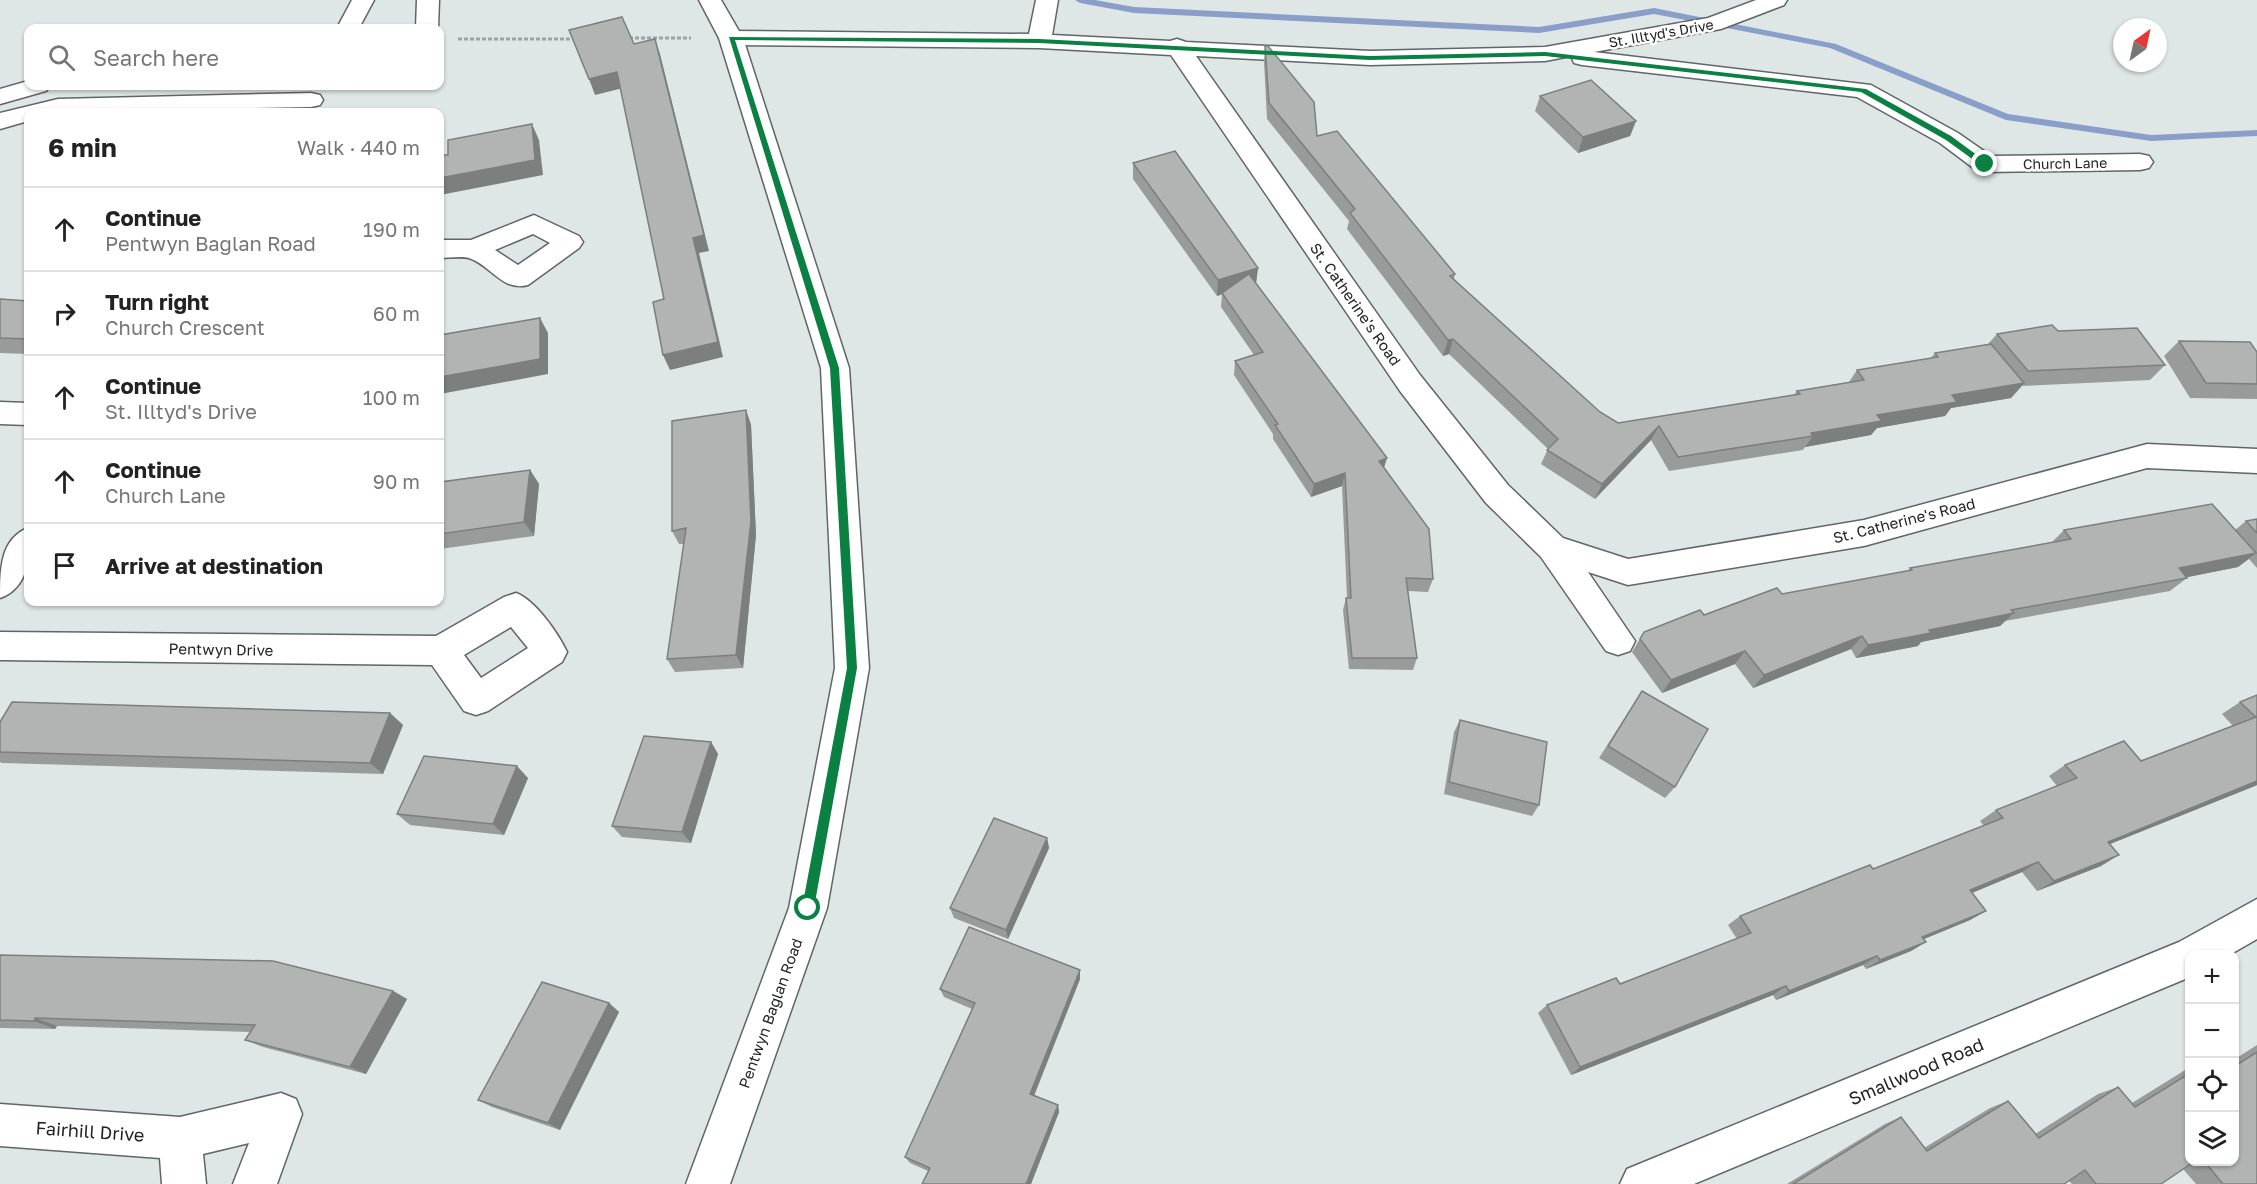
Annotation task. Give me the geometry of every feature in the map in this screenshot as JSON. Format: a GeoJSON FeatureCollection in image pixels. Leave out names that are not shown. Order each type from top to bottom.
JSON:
{"type":"FeatureCollection","features":[{"type":"Feature","properties":{"kind":"street"},"geometry":{"type":"LineString","coordinates":[[350,24],[363,0]]}},
{"type":"Feature","properties":{"kind":"street"},"geometry":{"type":"LineString","coordinates":[[427,24],[428,0]]}},
{"type":"Feature","properties":{"kind":"street","name":"Pentwyn Baglan Road"},"geometry":{"type":"LineString","coordinates":[[708,1184],[808,908],[852,668],[835,368],[731,38],[710,0]]}},
{"type":"Feature","properties":{"kind":"street"},"geometry":{"type":"LineString","coordinates":[[1039,41],[1047,0]]}},
{"type":"Feature","properties":{"kind":"street","name":"St. Illtyd's Drive"},"geometry":{"type":"LineString","coordinates":[[731,38],[1039,41],[1177,46],[1370,58],[1545,54],[1713,24],[1776,0]]}},
{"type":"Feature","properties":{"kind":"street","name":"St. Catherine's Road"},"geometry":{"type":"LineString","coordinates":[[1177,46],[1410,382],[1497,494],[1552,548],[1618,641]]}},
{"type":"Feature","properties":{"kind":"street","name":"Church Lane"},"geometry":{"type":"LineString","coordinates":[[1545,54],[1863,90],[1949,138],[1985,164],[2140,162]]}},
{"type":"Feature","properties":{"kind":"street"},"geometry":{"type":"LineString","coordinates":[[0,97],[24,90]]}},
{"type":"Feature","properties":{"kind":"street"},"geometry":{"type":"LineString","coordinates":[[39,108],[55,96],[311,99]]}},
{"type":"Feature","properties":{"kind":"street"},"geometry":{"type":"LineString","coordinates":[[0,121],[24,115]]}},
{"type":"Feature","properties":{"kind":"street"},"geometry":{"type":"LineString","coordinates":[[444,249],[474,249]]}},
{"type":"Feature","properties":{"kind":"street"},"geometry":{"type":"LineString","coordinates":[[0,413],[24,414]]}},
{"type":"Feature","properties":{"kind":"street","name":"St. Catherine's Road"},"geometry":{"type":"LineString","coordinates":[[1552,548],[1628,572],[1864,533],[2147,456],[2257,461]]}},
{"type":"Feature","properties":{"kind":"street"},"geometry":{"type":"LineString","coordinates":[[0,584],[24,547]]}},
{"type":"Feature","properties":{"kind":"street","name":"Pentwyn Drive"},"geometry":{"type":"LineString","coordinates":[[0,646],[441,651]]}},
{"type":"Feature","properties":{"kind":"street"},"geometry":{"type":"LineString","coordinates":[[2201,950],[2257,918]]}},
{"type":"Feature","properties":{"kind":"street","name":"Smallwood Road"},"geometry":{"type":"LineString","coordinates":[[1668,1179],[2185,959]]}},
{"type":"Feature","properties":{"kind":"street","name":"Fairhill Drive"},"geometry":{"type":"LineString","coordinates":[[0,1125],[180,1138],[281,1114],[255,1184]]}},
{"type":"Feature","properties":{"kind":"street"},"geometry":{"type":"LineString","coordinates":[[180,1138],[184,1184]]}},
{"type":"Feature","properties":{"kind":"path"},"geometry":{"type":"LineString","coordinates":[[626,39],[731,38]]}},
{"type":"Feature","properties":{"kind":"path"},"geometry":{"type":"LineString","coordinates":[[451,39],[579,39]]}},
{"type":"Feature","properties":{"kind":"building"},"geometry":{"type":"Polygon","coordinates":[[[622,17],[634,44],[655,39],[704,235],[693,238],[718,342],[663,355],[653,302],[664,299],[617,72],[589,79],[569,30],[622,17]]]}},
{"type":"Feature","properties":{"kind":"building"},"geometry":{"type":"Polygon","coordinates":[[[1265,46],[1268,46],[1314,102],[1317,136],[1337,131],[1455,274],[1450,276],[1600,412],[1618,423],[1800,394],[1797,391],[1864,380],[1857,370],[1938,357],[1935,353],[1991,344],[2024,383],[1952,395],[1957,402],[1877,415],[1882,421],[1811,433],[1813,436],[1678,457],[1659,426],[1602,484],[1547,450],[1558,439],[1453,339],[1448,340],[1350,213],[1355,209],[1269,103],[1265,46]]]}},
{"type":"Feature","properties":{"kind":"building"},"geometry":{"type":"Polygon","coordinates":[[[1591,80],[1636,121],[1583,137],[1540,96],[1591,80]]]}},
{"type":"Feature","properties":{"kind":"building"},"geometry":{"type":"Polygon","coordinates":[[[532,124],[535,160],[444,177],[444,155],[448,155],[448,140],[532,124]]]}},
{"type":"Feature","properties":{"kind":"building"},"geometry":{"type":"Polygon","coordinates":[[[1175,151],[1258,268],[1218,280],[1133,163],[1175,151]]]}},
{"type":"Feature","properties":{"kind":"building"},"geometry":{"type":"Polygon","coordinates":[[[1249,274],[1387,458],[1379,461],[1429,529],[1433,579],[1406,578],[1417,658],[1352,658],[1346,598],[1351,598],[1345,473],[1314,484],[1275,425],[1278,424],[1235,361],[1263,352],[1222,293],[1249,274]]]}},
{"type":"Feature","properties":{"kind":"building"},"geometry":{"type":"Polygon","coordinates":[[[0,299],[24,301],[24,339],[0,338],[0,299]]]}},
{"type":"Feature","properties":{"kind":"building"},"geometry":{"type":"Polygon","coordinates":[[[540,318],[540,359],[444,376],[444,334],[540,318]]]}},
{"type":"Feature","properties":{"kind":"building"},"geometry":{"type":"Polygon","coordinates":[[[2052,325],[2058,331],[2137,328],[2165,365],[2028,371],[1997,334],[2052,325]]]}},
{"type":"Feature","properties":{"kind":"building"},"geometry":{"type":"Polygon","coordinates":[[[2179,341],[2250,342],[2257,352],[2257,384],[2206,383],[2179,341]]]}},
{"type":"Feature","properties":{"kind":"building"},"geometry":{"type":"Polygon","coordinates":[[[746,410],[751,521],[736,655],[667,659],[686,528],[672,531],[672,421],[746,410]]]}},
{"type":"Feature","properties":{"kind":"building"},"geometry":{"type":"Polygon","coordinates":[[[530,470],[524,522],[444,533],[444,481],[530,470]]]}},
{"type":"Feature","properties":{"kind":"building"},"geometry":{"type":"Polygon","coordinates":[[[2212,504],[2256,553],[2179,568],[2187,578],[2011,610],[2014,613],[1868,645],[1862,636],[1764,675],[1745,651],[1671,680],[1640,639],[1644,632],[1700,610],[1704,615],[1777,588],[1782,594],[1912,570],[1910,568],[2071,539],[2064,530],[2212,504]]]}},
{"type":"Feature","properties":{"kind":"building"},"geometry":{"type":"Polygon","coordinates":[[[2257,519],[2257,533],[2246,521],[2257,519]]]}},
{"type":"Feature","properties":{"kind":"building"},"geometry":{"type":"Polygon","coordinates":[[[1642,691],[1708,729],[1675,787],[1608,746],[1642,691]]]}},
{"type":"Feature","properties":{"kind":"building"},"geometry":{"type":"Polygon","coordinates":[[[2257,695],[2257,781],[2108,842],[2119,855],[2054,881],[2038,862],[1970,890],[1986,911],[1922,937],[1926,942],[1880,960],[1877,956],[1789,991],[1786,986],[1580,1067],[1547,1005],[1616,978],[1620,984],[1751,933],[1740,916],[1870,865],[1873,869],[2003,818],[1996,810],[2077,778],[2065,765],[2124,741],[2141,761],[2256,717],[2240,702],[2257,695]]]}},
{"type":"Feature","properties":{"kind":"building"},"geometry":{"type":"Polygon","coordinates":[[[12,702],[390,713],[370,763],[0,752],[0,722],[12,702]]]}},
{"type":"Feature","properties":{"kind":"building"},"geometry":{"type":"Polygon","coordinates":[[[1460,720],[1547,742],[1539,805],[1449,782],[1460,720]]]}},
{"type":"Feature","properties":{"kind":"building"},"geometry":{"type":"Polygon","coordinates":[[[644,736],[711,742],[682,832],[612,826],[644,736]]]}},
{"type":"Feature","properties":{"kind":"building"},"geometry":{"type":"Polygon","coordinates":[[[424,756],[517,766],[493,824],[397,814],[424,756]]]}},
{"type":"Feature","properties":{"kind":"building"},"geometry":{"type":"Polygon","coordinates":[[[994,818],[1047,838],[1006,930],[950,908],[994,818]]]}},
{"type":"Feature","properties":{"kind":"building"},"geometry":{"type":"Polygon","coordinates":[[[969,927],[1080,970],[1030,1094],[1058,1105],[1026,1184],[922,1184],[930,1168],[905,1157],[975,1003],[940,989],[969,927]]]}},
{"type":"Feature","properties":{"kind":"building"},"geometry":{"type":"Polygon","coordinates":[[[0,955],[273,961],[393,991],[350,1067],[245,1040],[255,1025],[35,1018],[34,1021],[0,1020],[0,955]]]}},
{"type":"Feature","properties":{"kind":"building"},"geometry":{"type":"Polygon","coordinates":[[[542,982],[609,1003],[548,1123],[478,1100],[542,982]]]}},
{"type":"Feature","properties":{"kind":"building"},"geometry":{"type":"Polygon","coordinates":[[[2257,1052],[2257,1184],[2223,1184],[2208,1166],[2239,1166],[2239,1063],[2257,1052]]]}},
{"type":"Feature","properties":{"kind":"building"},"geometry":{"type":"Polygon","coordinates":[[[2185,1076],[2185,1166],[2188,1166],[2161,1184],[2096,1184],[2085,1170],[2064,1184],[1793,1184],[1901,1117],[1927,1151],[2008,1101],[2039,1138],[2118,1087],[2135,1107],[2185,1076]]]}},
{"type":"Feature","properties":{"kind":"waterway"},"geometry":{"type":"LineString","coordinates":[[1080,0],[1134,10],[1539,30],[1654,11],[1833,46],[2006,117],[2151,138],[2257,133]]}},
{"type":"Feature","properties":{"kind":"route"},"geometry":{"type":"LineString","coordinates":[[808,908],[852,668],[835,368],[731,38],[1039,41],[1177,46],[1370,58],[1545,54],[1863,90],[1949,138],[1985,164]]}}]}
